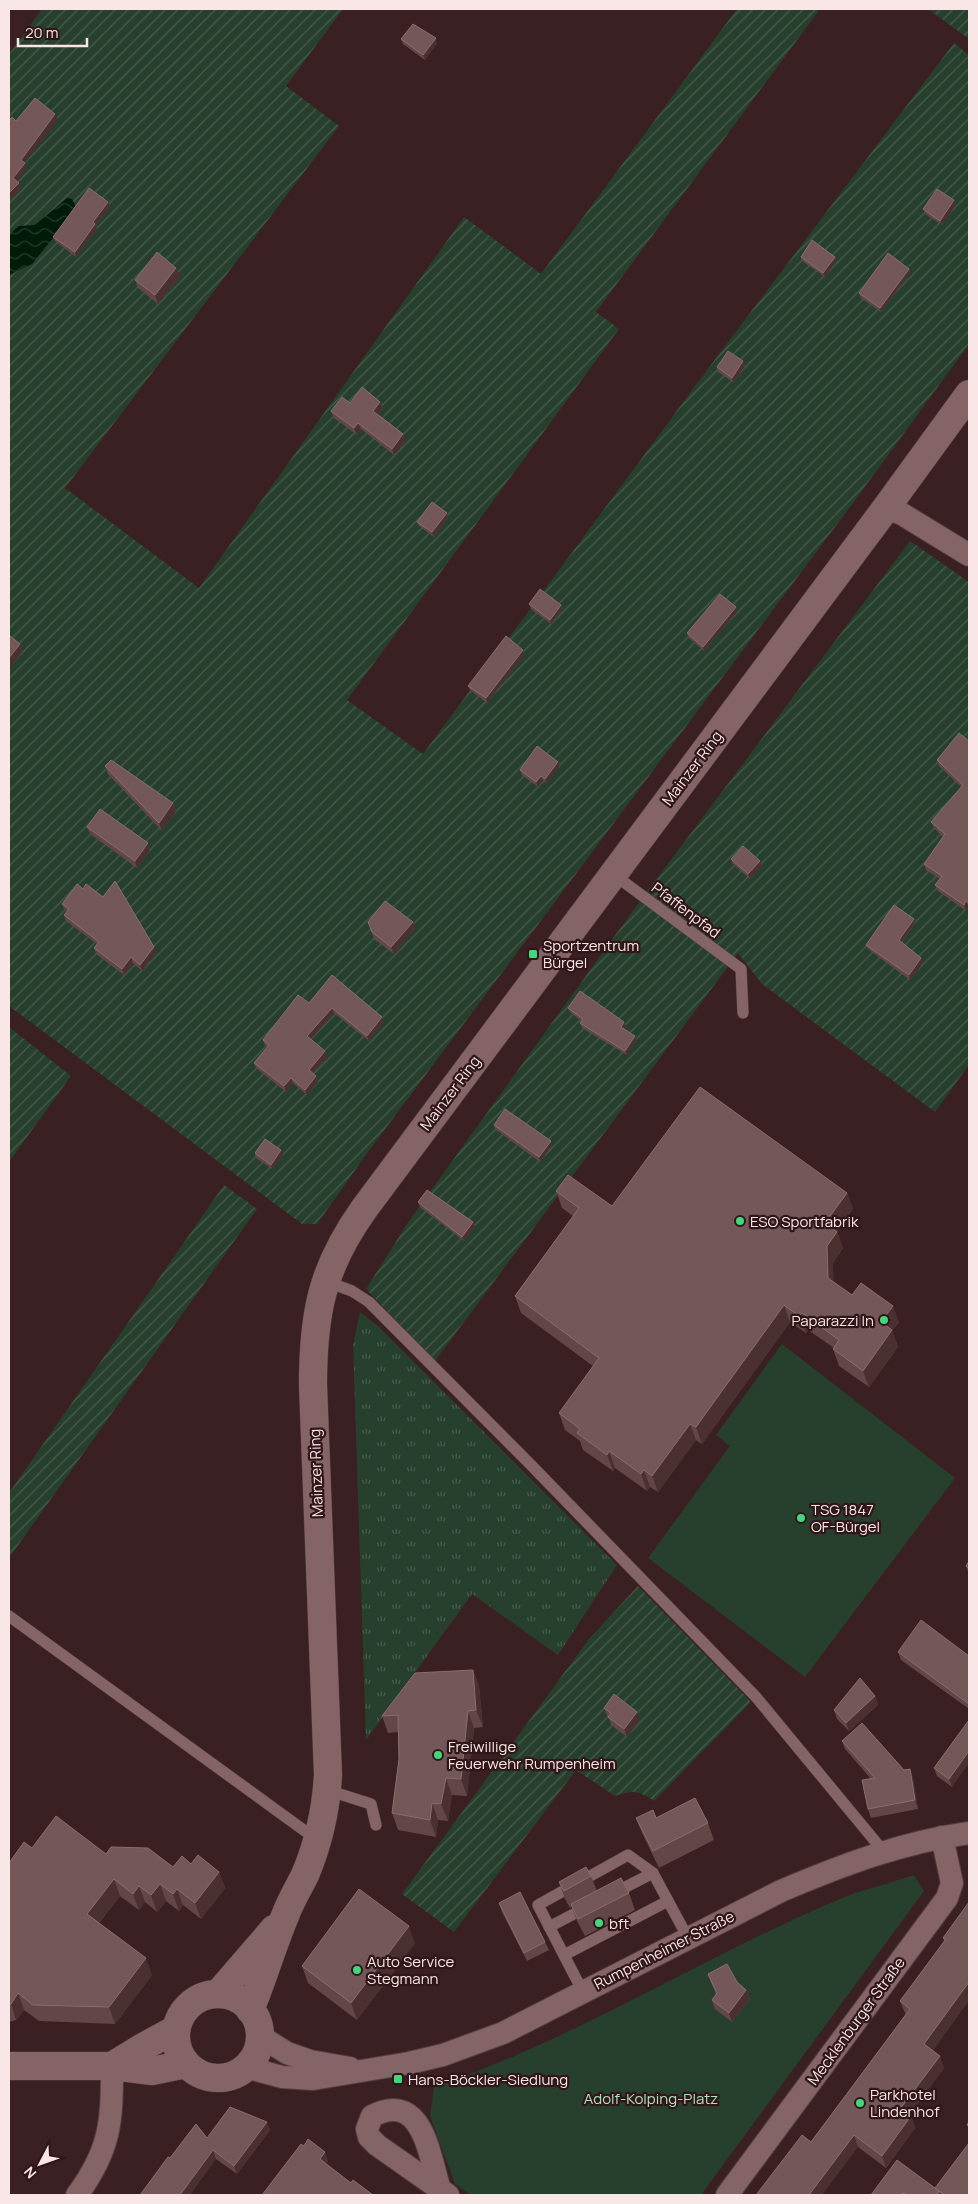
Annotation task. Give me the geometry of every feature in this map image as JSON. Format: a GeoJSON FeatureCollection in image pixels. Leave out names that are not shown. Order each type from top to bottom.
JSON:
{"type":"FeatureCollection","features":[{"type":"Feature","properties":{"kind":"street","name":"Mainzer Ring"},"geometry":{"type":"LineString","coordinates":[[250,2010],[285,1916],[305,1874],[318,1840],[323,1823],[327,1790],[312,1385],[314,1325],[326,1281],[337,1251],[364,1209],[969,394]]}},
{"type":"Feature","properties":{"kind":"street"},"geometry":{"type":"LineString","coordinates":[[886,508],[902,514],[969,555]]}},
{"type":"Feature","properties":{"kind":"street","name":"Rumpenheimer Straße"},"geometry":{"type":"LineString","coordinates":[[246,2067],[282,2076],[313,2079],[409,2063],[465,2048],[503,2032],[782,1891],[884,1852],[942,1837],[969,1833]]}},
{"type":"Feature","properties":{"kind":"street","name":"Mecklenburger Straße"},"geometry":{"type":"LineString","coordinates":[[727,2195],[946,1898],[952,1883],[942,1837]]}},
{"type":"Feature","properties":{"kind":"street","name":"Mainzer Ring"},"geometry":{"type":"LineString","coordinates":[[218,1994],[285,1916]]}},
{"type":"Feature","properties":{"kind":"street"},"geometry":{"type":"LineString","coordinates":[[218,1994],[239,2000],[250,2010],[257,2021],[260,2036],[257,2051],[246,2067],[230,2076],[215,2078],[200,2074],[186,2064],[177,2046],[176,2029],[180,2017],[193,2002],[206,1996],[218,1994]]}},
{"type":"Feature","properties":{"kind":"street"},"geometry":{"type":"LineString","coordinates":[[112,2066],[143,2046],[176,2029]]}},
{"type":"Feature","properties":{"kind":"street","name":"Rumpenheimer Straße"},"geometry":{"type":"LineString","coordinates":[[260,2036],[287,2053],[310,2061],[361,2071]]}},
{"type":"Feature","properties":{"kind":"street"},"geometry":{"type":"LineString","coordinates":[[9,2066],[112,2066],[152,2071],[186,2064]]}},
{"type":"Feature","properties":{"kind":"street"},"geometry":{"type":"LineString","coordinates":[[77,2195],[97,2164],[108,2135],[111,2117],[112,2066]]}},
{"type":"Feature","properties":{"kind":"lane","name":"Pfaffenpfad"},"geometry":{"type":"LineString","coordinates":[[613,874],[741,969],[743,1013]]}},
{"type":"Feature","properties":{"kind":"lane"},"geometry":{"type":"LineString","coordinates":[[326,1281],[352,1290],[369,1302],[531,1465],[756,1697],[884,1852]]}},
{"type":"Feature","properties":{"kind":"lane"},"geometry":{"type":"LineString","coordinates":[[9,1616],[318,1840]]}},
{"type":"Feature","properties":{"kind":"lane"},"geometry":{"type":"LineString","coordinates":[[327,1790],[371,1804],[376,1826]]}},
{"type":"Feature","properties":{"kind":"lane"},"geometry":{"type":"LineString","coordinates":[[583,1992],[538,1905],[628,1856],[653,1873],[688,1938]]}},
{"type":"Feature","properties":{"kind":"lane"},"geometry":{"type":"LineString","coordinates":[[549,1927],[653,1873]]}},
{"type":"Feature","properties":{"kind":"lane"},"geometry":{"type":"LineString","coordinates":[[564,1955],[668,1901]]}},
{"type":"Feature","properties":{"kind":"green space"},"geometry":{"type":"Polygon","coordinates":[[[42,9],[343,9],[286,86],[339,126],[65,488],[199,588],[464,217],[541,274],[737,9],[820,9],[596,312],[619,329],[347,700],[423,754],[707,370],[954,43],[969,55],[969,344],[856,499],[368,1152],[317,1224],[302,1224],[9,1006],[9,54],[42,9]]]}},
{"type":"Feature","properties":{"kind":"green space"},"geometry":{"type":"Polygon","coordinates":[[[928,9],[969,9],[969,39],[928,9]]]}},
{"type":"Feature","properties":{"kind":"green space"},"geometry":{"type":"Polygon","coordinates":[[[910,541],[969,582],[969,1065],[935,1112],[762,984],[738,953],[435,1361],[366,1289],[409,1221],[637,905],[910,541]]]}},
{"type":"Feature","properties":{"kind":"green space"},"geometry":{"type":"Polygon","coordinates":[[[9,1027],[71,1076],[9,1162],[9,1027]]]}},
{"type":"Feature","properties":{"kind":"green space"},"geometry":{"type":"Polygon","coordinates":[[[224,1185],[257,1209],[9,1558],[9,1493],[224,1185]]]}},
{"type":"Feature","properties":{"kind":"green space"},"geometry":{"type":"Polygon","coordinates":[[[360,1312],[379,1327],[617,1565],[558,1655],[472,1594],[366,1740],[353,1345],[360,1312]]]}},
{"type":"Feature","properties":{"kind":"green space","name":"TSG 1847 OF-Bürgel"},"geometry":{"type":"Polygon","coordinates":[[[782,1344],[955,1478],[805,1677],[648,1558],[730,1446],[716,1435],[782,1344]]]}},
{"type":"Feature","properties":{"kind":"green space"},"geometry":{"type":"Polygon","coordinates":[[[638,1586],[751,1702],[654,1801],[636,1792],[615,1796],[576,1770],[454,1932],[402,1894],[589,1639],[638,1586]]]}},
{"type":"Feature","properties":{"kind":"green space","name":"Adolf-Kolping-Platz"},"geometry":{"type":"Polygon","coordinates":[[[914,1875],[924,1891],[701,2195],[471,2195],[455,2184],[430,2116],[434,2087],[538,2045],[740,1945],[842,1898],[914,1875]]]}},
{"type":"Feature","properties":{"kind":"water"},"geometry":{"type":"Polygon","coordinates":[[[67,198],[72,199],[75,205],[74,212],[32,264],[9,275],[9,237],[13,231],[19,226],[35,225],[67,198]]]}},
{"type":"Feature","properties":{"kind":"building"},"geometry":{"type":"Polygon","coordinates":[[[413,24],[436,38],[423,55],[401,39],[413,24]]]}},
{"type":"Feature","properties":{"kind":"building"},"geometry":{"type":"Polygon","coordinates":[[[35,98],[55,114],[21,160],[25,163],[13,178],[19,183],[9,193],[9,121],[12,117],[16,121],[35,98]]]}},
{"type":"Feature","properties":{"kind":"building"},"geometry":{"type":"Polygon","coordinates":[[[89,188],[108,202],[93,222],[95,224],[75,252],[53,237],[89,188]]]}},
{"type":"Feature","properties":{"kind":"building"},"geometry":{"type":"Polygon","coordinates":[[[937,189],[954,200],[940,221],[923,209],[937,189]]]}},
{"type":"Feature","properties":{"kind":"building"},"geometry":{"type":"Polygon","coordinates":[[[812,240],[835,257],[823,273],[801,257],[812,240]]]}},
{"type":"Feature","properties":{"kind":"building"},"geometry":{"type":"Polygon","coordinates":[[[157,252],[176,268],[155,295],[135,280],[157,252]]]}},
{"type":"Feature","properties":{"kind":"building"},"geometry":{"type":"Polygon","coordinates":[[[888,253],[909,269],[880,308],[859,293],[888,253]]]}},
{"type":"Feature","properties":{"kind":"building"},"geometry":{"type":"Polygon","coordinates":[[[728,351],[743,361],[732,378],[717,367],[728,351]]]}},
{"type":"Feature","properties":{"kind":"building"},"geometry":{"type":"Polygon","coordinates":[[[362,387],[380,402],[373,411],[403,434],[392,449],[358,423],[354,428],[331,411],[342,397],[350,403],[362,387]]]}},
{"type":"Feature","properties":{"kind":"building"},"geometry":{"type":"Polygon","coordinates":[[[432,502],[447,513],[432,532],[417,522],[432,502]]]}},
{"type":"Feature","properties":{"kind":"building"},"geometry":{"type":"Polygon","coordinates":[[[540,589],[561,605],[550,620],[529,604],[540,589]]]}},
{"type":"Feature","properties":{"kind":"building"},"geometry":{"type":"Polygon","coordinates":[[[720,594],[736,607],[703,647],[687,633],[720,594]]]}},
{"type":"Feature","properties":{"kind":"building"},"geometry":{"type":"Polygon","coordinates":[[[9,635],[20,644],[9,658],[9,635]]]}},
{"type":"Feature","properties":{"kind":"building"},"geometry":{"type":"Polygon","coordinates":[[[506,636],[523,650],[486,698],[468,686],[506,636]]]}},
{"type":"Feature","properties":{"kind":"building"},"geometry":{"type":"Polygon","coordinates":[[[959,733],[969,741],[969,903],[966,901],[964,905],[935,885],[942,876],[924,864],[945,834],[931,822],[963,785],[937,760],[959,733]]]}},
{"type":"Feature","properties":{"kind":"building"},"geometry":{"type":"Polygon","coordinates":[[[537,746],[558,762],[545,779],[541,776],[536,782],[520,770],[537,746]]]}},
{"type":"Feature","properties":{"kind":"building"},"geometry":{"type":"Polygon","coordinates":[[[111,760],[173,803],[159,823],[105,766],[111,760]]]}},
{"type":"Feature","properties":{"kind":"building"},"geometry":{"type":"Polygon","coordinates":[[[100,809],[148,843],[135,861],[87,827],[100,809]]]}},
{"type":"Feature","properties":{"kind":"building"},"geometry":{"type":"Polygon","coordinates":[[[743,846],[760,861],[748,874],[731,859],[743,846]]]}},
{"type":"Feature","properties":{"kind":"building"},"geometry":{"type":"Polygon","coordinates":[[[115,881],[154,947],[140,965],[131,957],[122,969],[94,948],[99,942],[64,915],[69,909],[62,904],[77,884],[83,889],[86,884],[103,897],[115,881]]]}},
{"type":"Feature","properties":{"kind":"building"},"geometry":{"type":"Polygon","coordinates":[[[385,901],[413,922],[391,947],[372,932],[368,922],[385,901]]]}},
{"type":"Feature","properties":{"kind":"building"},"geometry":{"type":"Polygon","coordinates":[[[894,905],[914,919],[899,940],[921,958],[909,975],[866,945],[894,905]]]}},
{"type":"Feature","properties":{"kind":"building"},"geometry":{"type":"Polygon","coordinates":[[[332,975],[382,1017],[367,1036],[332,1008],[307,1036],[325,1051],[309,1070],[316,1076],[305,1090],[291,1078],[284,1086],[254,1063],[269,1045],[263,1040],[298,995],[309,1003],[332,975]]]}},
{"type":"Feature","properties":{"kind":"building"},"geometry":{"type":"Polygon","coordinates":[[[580,991],[624,1022],[621,1027],[635,1036],[625,1051],[580,1023],[583,1019],[568,1008],[580,991]]]}},
{"type":"Feature","properties":{"kind":"building"},"geometry":{"type":"Polygon","coordinates":[[[700,1087],[847,1193],[825,1223],[837,1232],[827,1246],[828,1278],[852,1295],[861,1283],[893,1306],[881,1322],[892,1330],[863,1371],[833,1349],[839,1340],[802,1313],[799,1316],[784,1305],[696,1427],[690,1424],[652,1476],[644,1470],[641,1474],[609,1451],[607,1455],[577,1433],[580,1429],[559,1413],[599,1358],[515,1296],[579,1208],[556,1191],[568,1175],[612,1206],[700,1087]]]}},
{"type":"Feature","properties":{"kind":"building"},"geometry":{"type":"Polygon","coordinates":[[[505,1109],[551,1141],[539,1157],[494,1125],[505,1109]]]}},
{"type":"Feature","properties":{"kind":"building"},"geometry":{"type":"Polygon","coordinates":[[[265,1139],[281,1150],[271,1165],[255,1153],[265,1139]]]}},
{"type":"Feature","properties":{"kind":"building"},"geometry":{"type":"Polygon","coordinates":[[[427,1190],[473,1222],[462,1237],[418,1202],[427,1190]]]}},
{"type":"Feature","properties":{"kind":"building"},"geometry":{"type":"Polygon","coordinates":[[[921,1620],[969,1656],[969,1704],[898,1652],[921,1620]]]}},
{"type":"Feature","properties":{"kind":"building","name":"Freiwillige Feuerwehr Rumpenheim"},"geometry":{"type":"Polygon","coordinates":[[[473,1670],[476,1710],[468,1711],[461,1779],[446,1778],[441,1804],[432,1803],[430,1820],[392,1813],[399,1759],[398,1715],[382,1716],[415,1673],[473,1670]]]}},
{"type":"Feature","properties":{"kind":"building"},"geometry":{"type":"Polygon","coordinates":[[[860,1678],[875,1696],[846,1723],[834,1710],[860,1678]]]}},
{"type":"Feature","properties":{"kind":"building"},"geometry":{"type":"Polygon","coordinates":[[[614,1694],[637,1712],[624,1729],[608,1717],[611,1713],[604,1708],[614,1694]]]}},
{"type":"Feature","properties":{"kind":"building"},"geometry":{"type":"Polygon","coordinates":[[[969,1720],[969,1751],[949,1779],[934,1768],[969,1720]]]}},
{"type":"Feature","properties":{"kind":"building"},"geometry":{"type":"Polygon","coordinates":[[[862,1723],[904,1770],[910,1769],[915,1800],[868,1809],[862,1780],[875,1778],[842,1741],[862,1723]]]}},
{"type":"Feature","properties":{"kind":"building"},"geometry":{"type":"Polygon","coordinates":[[[695,1798],[708,1823],[653,1851],[636,1818],[653,1810],[656,1818],[695,1798]]]}},
{"type":"Feature","properties":{"kind":"building"},"geometry":{"type":"Polygon","coordinates":[[[56,1816],[106,1854],[111,1847],[148,1848],[173,1867],[182,1856],[191,1864],[198,1855],[219,1872],[195,1903],[177,1889],[173,1894],[160,1884],[151,1895],[139,1886],[133,1894],[114,1879],[87,1914],[146,1958],[109,2007],[33,2005],[18,1993],[11,2004],[9,2004],[9,1863],[24,1842],[32,1848],[56,1816]]]}},
{"type":"Feature","properties":{"kind":"building"},"geometry":{"type":"Polygon","coordinates":[[[586,1867],[591,1876],[564,1891],[559,1882],[586,1867]]]}},
{"type":"Feature","properties":{"kind":"building"},"geometry":{"type":"Polygon","coordinates":[[[621,1878],[629,1893],[578,1919],[571,1904],[621,1878]]]}},
{"type":"Feature","properties":{"kind":"building"},"geometry":{"type":"Polygon","coordinates":[[[359,1889],[409,1926],[351,2003],[302,1966],[359,1889]]]}},
{"type":"Feature","properties":{"kind":"building"},"geometry":{"type":"Polygon","coordinates":[[[520,1892],[545,1942],[524,1953],[499,1903],[520,1892]]]}},
{"type":"Feature","properties":{"kind":"building"},"geometry":{"type":"Polygon","coordinates":[[[969,1902],[969,1982],[924,2044],[940,2056],[900,2109],[911,2116],[882,2156],[854,2135],[809,2195],[756,2195],[802,2135],[811,2142],[910,2009],[900,2001],[946,1939],[943,1938],[969,1902]]]}},
{"type":"Feature","properties":{"kind":"building"},"geometry":{"type":"Polygon","coordinates":[[[727,1964],[737,1982],[746,1990],[729,2013],[712,2000],[717,1993],[708,1974],[727,1964]]]}},
{"type":"Feature","properties":{"kind":"building"},"geometry":{"type":"Polygon","coordinates":[[[230,2107],[267,2122],[234,2166],[213,2150],[180,2195],[140,2195],[168,2157],[170,2158],[196,2124],[207,2138],[230,2107]]]}},
{"type":"Feature","properties":{"kind":"building"},"geometry":{"type":"Polygon","coordinates":[[[308,2139],[325,2152],[320,2159],[351,2183],[353,2180],[373,2195],[262,2195],[301,2144],[304,2146],[308,2139]]]}},
{"type":"Feature","properties":{"kind":"building"},"geometry":{"type":"Polygon","coordinates":[[[969,2143],[969,2195],[945,2195],[935,2188],[969,2143]]]}},
{"type":"Feature","properties":{"kind":"building"},"geometry":{"type":"Polygon","coordinates":[[[897,2160],[939,2191],[936,2195],[907,2195],[903,2193],[901,2195],[871,2195],[897,2160]]]}},
{"type":"Feature","properties":{"kind":"place","name":"Sportzentrum Bürgel"},"geometry":{"type":"Point","coordinates":[533,954]}},
{"type":"Feature","properties":{"kind":"place","name":"ESO Sportfabrik"},"geometry":{"type":"Point","coordinates":[740,1221]}},
{"type":"Feature","properties":{"kind":"place","name":"Paparazzi In"},"geometry":{"type":"Point","coordinates":[884,1320]}},
{"type":"Feature","properties":{"kind":"place","name":"TSG 1847 OF-Bürgel"},"geometry":{"type":"Point","coordinates":[801,1518]}},
{"type":"Feature","properties":{"kind":"place","name":"Freiwillige Feuerwehr Rumpenheim"},"geometry":{"type":"Point","coordinates":[438,1755]}},
{"type":"Feature","properties":{"kind":"place","name":"bft"},"geometry":{"type":"Point","coordinates":[599,1923]}},
{"type":"Feature","properties":{"kind":"place","name":"Auto Service Stegmann"},"geometry":{"type":"Point","coordinates":[357,1970]}},
{"type":"Feature","properties":{"kind":"place","name":"Hans-Böckler-Siedlung"},"geometry":{"type":"Point","coordinates":[398,2079]}},
{"type":"Feature","properties":{"kind":"place","name":"Parkhotel Lindenhof"},"geometry":{"type":"Point","coordinates":[860,2103]}}]}
